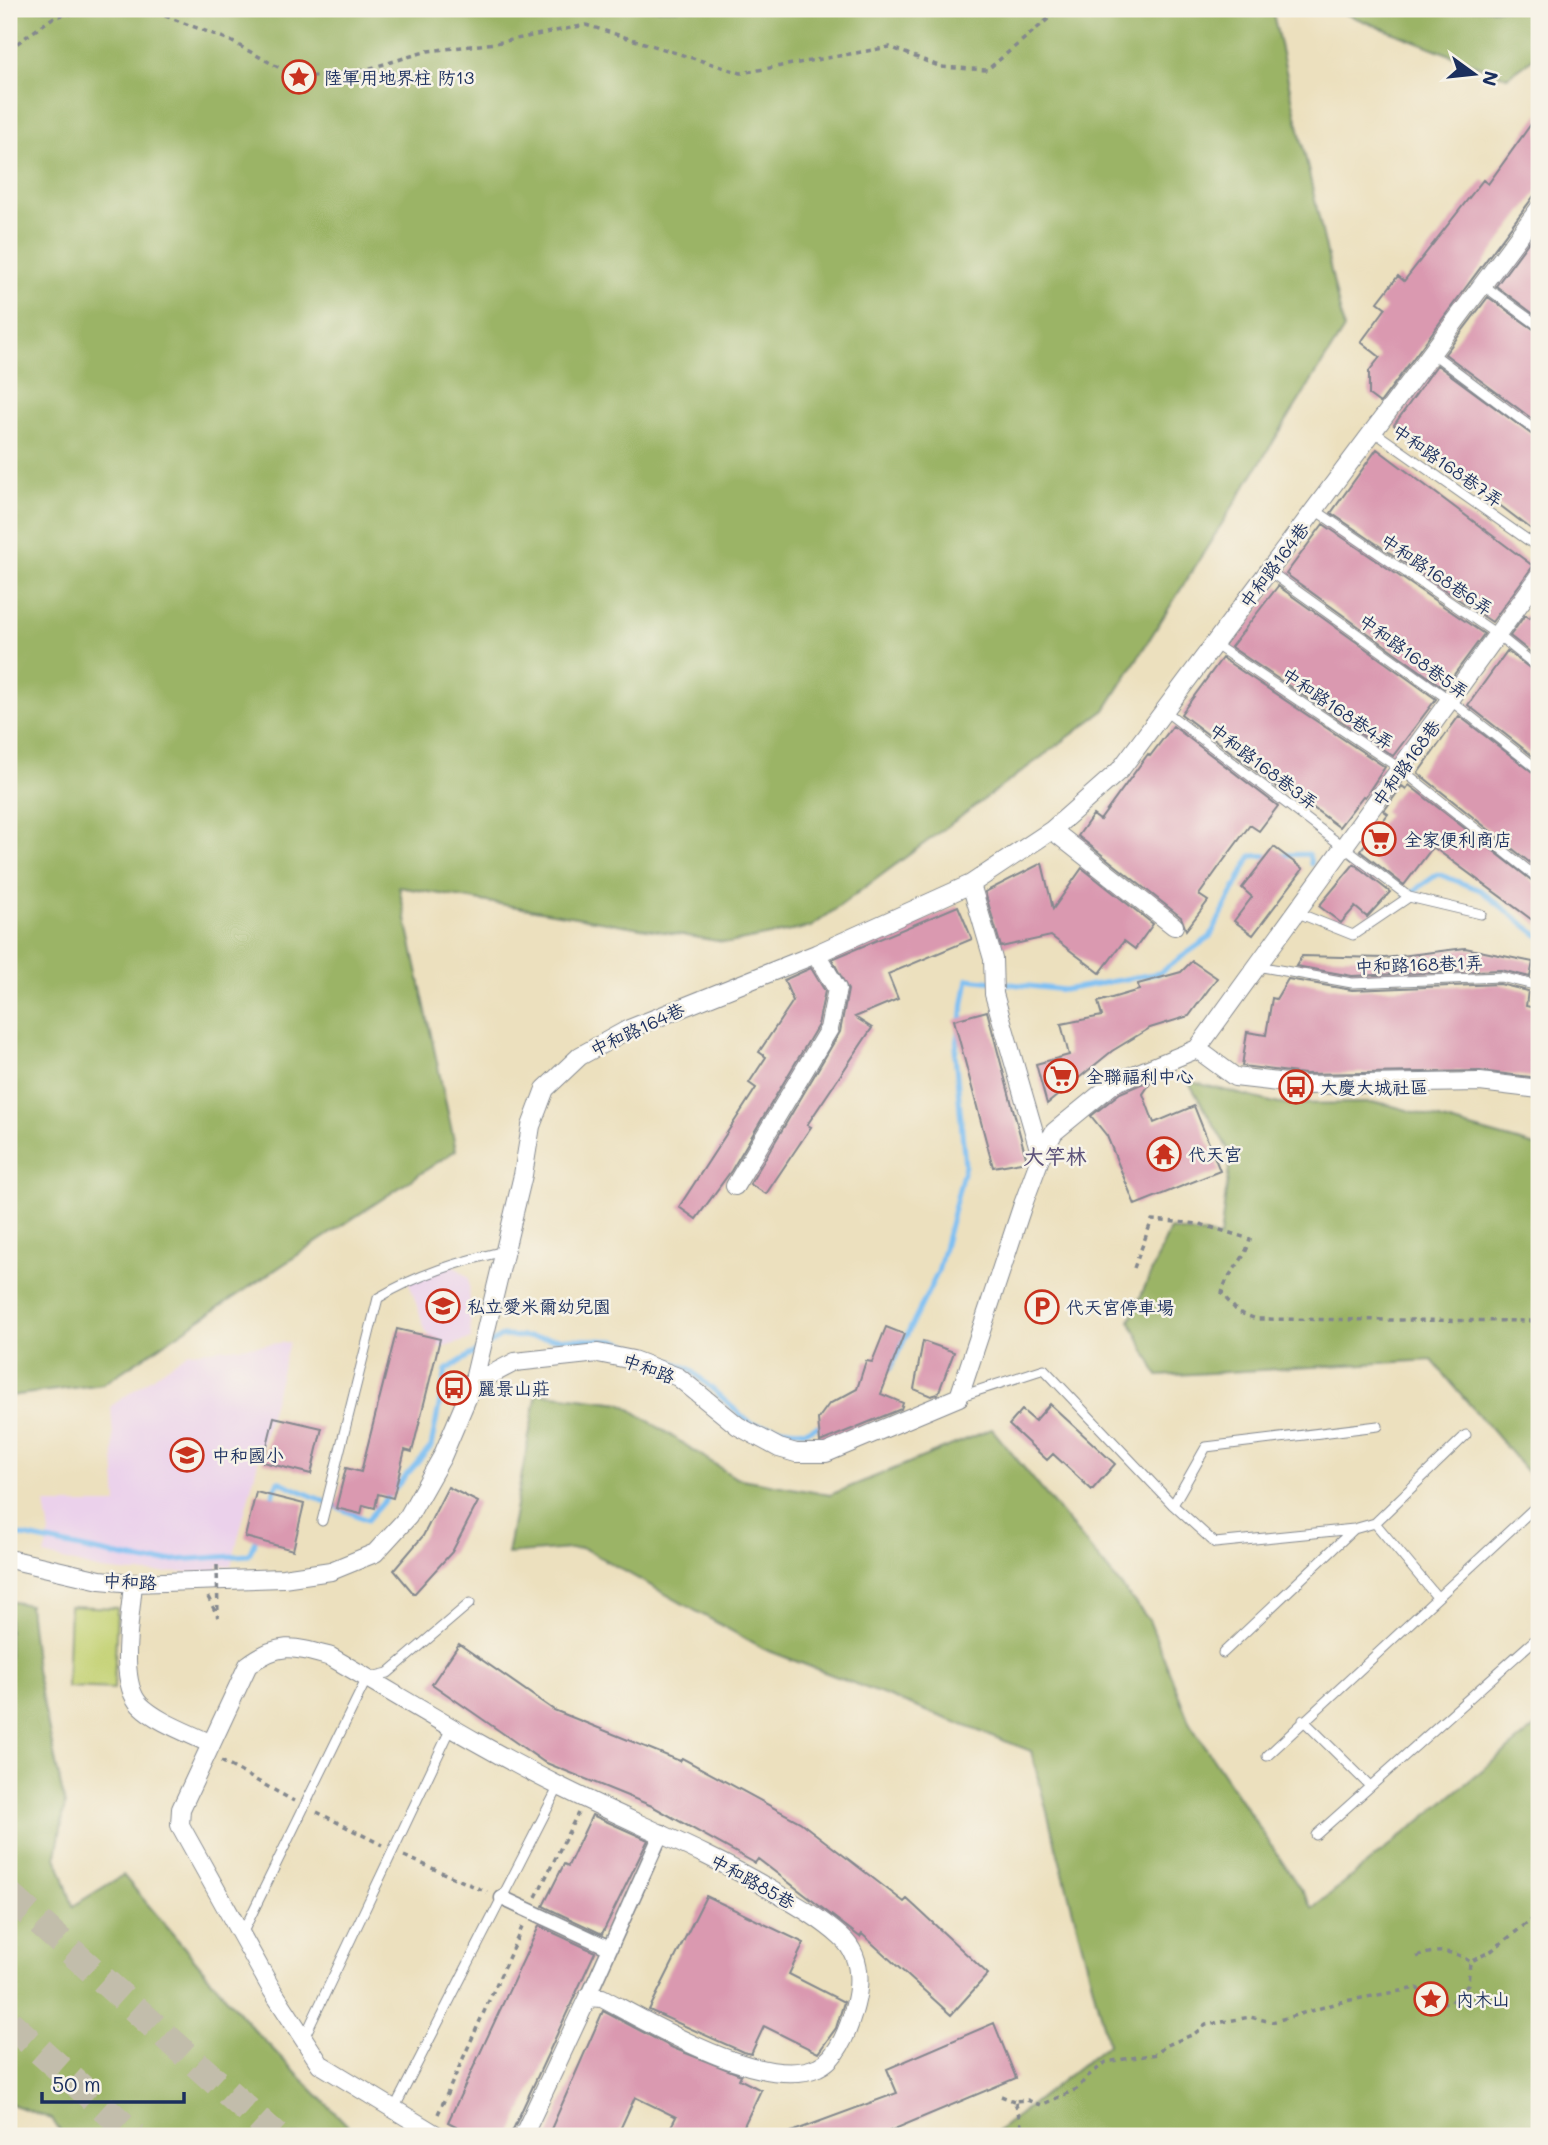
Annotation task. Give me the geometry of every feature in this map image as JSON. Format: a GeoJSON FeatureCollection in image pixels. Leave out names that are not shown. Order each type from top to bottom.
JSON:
{"type":"FeatureCollection","features":[{"type":"Feature","properties":{"kind":"street","name":"中和路164巷"},"geometry":{"type":"LineString","coordinates":[[473,1384],[531,1126],[545,1089],[580,1056],[629,1029],[816,954],[971,884],[1052,830],[1120,770],[1539,211]]}},
{"type":"Feature","properties":{"kind":"street","name":"中和路168巷"},"geometry":{"type":"LineString","coordinates":[[1197,1049],[1298,913],[1344,845],[1402,770],[1539,577]]}},
{"type":"Feature","properties":{"kind":"street"},"geometry":{"type":"LineString","coordinates":[[1052,830],[1174,926]]}},
{"type":"Feature","properties":{"kind":"street"},"geometry":{"type":"LineString","coordinates":[[971,884],[993,959],[994,995],[1041,1156]]}},
{"type":"Feature","properties":{"kind":"street"},"geometry":{"type":"LineString","coordinates":[[735,1186],[829,1029],[837,989],[816,954]]}},
{"type":"Feature","properties":{"kind":"street"},"geometry":{"type":"LineString","coordinates":[[959,1397],[1041,1156],[1054,1132],[1114,1083],[1197,1049],[1235,1077],[1290,1083],[1480,1082],[1539,1089]]}},
{"type":"Feature","properties":{"kind":"street","name":"中和路"},"geometry":{"type":"LineString","coordinates":[[9,1559],[100,1580],[133,1583],[283,1578],[331,1571],[374,1553],[408,1517],[442,1457],[473,1384],[515,1362],[598,1353],[633,1360],[678,1377],[738,1426],[779,1448],[796,1453],[826,1453],[959,1397]]}},
{"type":"Feature","properties":{"kind":"street"},"geometry":{"type":"LineString","coordinates":[[133,1583],[127,1675],[130,1691],[140,1705],[209,1749]]}},
{"type":"Feature","properties":{"kind":"street","name":"中和路85巷"},"geometry":{"type":"LineString","coordinates":[[434,2134],[320,2064],[241,1936],[180,1825],[181,1808],[248,1665],[269,1650],[301,1649],[331,1657],[559,1786],[663,1832],[802,1908],[851,1947],[860,1978],[850,2025],[830,2059],[818,2068],[788,2072],[746,2067],[602,1998],[588,1997]]}},
{"type":"Feature","properties":{"kind":"street"},"geometry":{"type":"LineString","coordinates":[[523,2136],[663,1832]]}},
{"type":"Feature","properties":{"kind":"street"},"geometry":{"type":"LineString","coordinates":[[502,1898],[610,1948]]}},
{"type":"Feature","properties":{"kind":"lane"},"geometry":{"type":"LineString","coordinates":[[1483,285],[1539,326]]}},
{"type":"Feature","properties":{"kind":"lane"},"geometry":{"type":"LineString","coordinates":[[1432,353],[1539,433]]}},
{"type":"Feature","properties":{"kind":"lane","name":"中和路168巷7弄"},"geometry":{"type":"LineString","coordinates":[[1373,431],[1539,548]]}},
{"type":"Feature","properties":{"kind":"lane","name":"中和路168巷6弄"},"geometry":{"type":"LineString","coordinates":[[1315,510],[1498,635],[1539,668]]}},
{"type":"Feature","properties":{"kind":"lane","name":"中和路168巷5弄"},"geometry":{"type":"LineString","coordinates":[[1269,571],[1451,701],[1539,770]]}},
{"type":"Feature","properties":{"kind":"lane","name":"中和路168巷4弄"},"geometry":{"type":"LineString","coordinates":[[1214,644],[1402,770],[1539,879]]}},
{"type":"Feature","properties":{"kind":"lane","name":"中和路168巷3弄"},"geometry":{"type":"LineString","coordinates":[[1165,711],[1409,897]]}},
{"type":"Feature","properties":{"kind":"lane"},"geometry":{"type":"LineString","coordinates":[[1298,913],[1353,935],[1409,897],[1481,914]]}},
{"type":"Feature","properties":{"kind":"lane","name":"中和路168巷1弄"},"geometry":{"type":"LineString","coordinates":[[1257,966],[1352,983],[1501,977],[1539,986]]}},
{"type":"Feature","properties":{"kind":"lane"},"geometry":{"type":"LineString","coordinates":[[323,1517],[378,1298],[408,1280],[452,1264],[504,1251]]}},
{"type":"Feature","properties":{"kind":"lane"},"geometry":{"type":"LineString","coordinates":[[959,1397],[1044,1369],[1173,1505],[1214,1543],[1353,1528],[1376,1523],[1466,1435]]}},
{"type":"Feature","properties":{"kind":"lane"},"geometry":{"type":"LineString","coordinates":[[1173,1505],[1206,1447],[1378,1426]]}},
{"type":"Feature","properties":{"kind":"lane"},"geometry":{"type":"LineString","coordinates":[[1267,1756],[1532,1510]]}},
{"type":"Feature","properties":{"kind":"lane"},"geometry":{"type":"LineString","coordinates":[[1376,1523],[1437,1597]]}},
{"type":"Feature","properties":{"kind":"lane"},"geometry":{"type":"LineString","coordinates":[[1223,1653],[1353,1528]]}},
{"type":"Feature","properties":{"kind":"lane"},"geometry":{"type":"LineString","coordinates":[[241,1936],[367,1678],[388,1673],[470,1603]]}},
{"type":"Feature","properties":{"kind":"lane"},"geometry":{"type":"LineString","coordinates":[[1316,1835],[1539,1636]]}},
{"type":"Feature","properties":{"kind":"lane"},"geometry":{"type":"LineString","coordinates":[[1303,1720],[1369,1785]]}},
{"type":"Feature","properties":{"kind":"lane"},"geometry":{"type":"LineString","coordinates":[[303,2039],[452,1726]]}},
{"type":"Feature","properties":{"kind":"lane"},"geometry":{"type":"LineString","coordinates":[[393,2111],[559,1786]]}},
{"type":"Feature","properties":{"kind":"path"},"geometry":{"type":"LineString","coordinates":[[49,9],[54,17]]}},
{"type":"Feature","properties":{"kind":"path"},"geometry":{"type":"LineString","coordinates":[[9,49],[54,17],[95,9]]}},
{"type":"Feature","properties":{"kind":"path"},"geometry":{"type":"LineString","coordinates":[[146,9],[227,39],[298,78],[364,70],[428,51],[496,43],[586,25],[741,73],[890,47],[941,67],[987,70],[1060,9]]}},
{"type":"Feature","properties":{"kind":"path"},"geometry":{"type":"LineString","coordinates":[[1134,1268],[1153,1220],[1200,1224],[1250,1239],[1246,1256],[1224,1283],[1222,1294],[1238,1312],[1256,1319],[1539,1321]]}},
{"type":"Feature","properties":{"kind":"path"},"geometry":{"type":"LineString","coordinates":[[217,1565],[218,1617]]}},
{"type":"Feature","properties":{"kind":"path"},"geometry":{"type":"LineString","coordinates":[[209,1749],[304,1806],[393,1852],[502,1898]]}},
{"type":"Feature","properties":{"kind":"path"},"geometry":{"type":"LineString","coordinates":[[434,2134],[530,1909],[586,1797]]}},
{"type":"Feature","properties":{"kind":"path"},"geometry":{"type":"LineString","coordinates":[[1470,1962],[1490,1951],[1539,1914]]}},
{"type":"Feature","properties":{"kind":"path"},"geometry":{"type":"LineString","coordinates":[[1417,1956],[1430,1951],[1462,1956],[1470,1962]]}},
{"type":"Feature","properties":{"kind":"path"},"geometry":{"type":"LineString","coordinates":[[1001,2096],[1041,2105],[1077,2090],[1087,2077],[1106,2062],[1157,2054],[1165,2046],[1194,2034],[1206,2025],[1250,2017],[1272,2022],[1345,2001],[1417,1989],[1430,2001],[1450,2003],[1468,1984],[1470,1962]]}},
{"type":"Feature","properties":{"kind":"path"},"geometry":{"type":"LineString","coordinates":[[1014,2101],[1020,2112],[1019,2126],[1026,2136]]}},
{"type":"Feature","properties":{"kind":"shaded area","name":"私立愛米爾幼兒園"},"geometry":{"type":"Polygon","coordinates":[[[452,1264],[469,1278],[471,1339],[441,1348],[426,1332],[408,1280],[452,1264]]]}},
{"type":"Feature","properties":{"kind":"shaded area","name":"中和國小"},"geometry":{"type":"Polygon","coordinates":[[[289,1342],[231,1566],[218,1565],[217,1572],[133,1573],[101,1570],[44,1555],[50,1533],[45,1504],[117,1504],[111,1406],[189,1352],[289,1342]]]}},
{"type":"Feature","properties":{"kind":"green space"},"geometry":{"type":"Polygon","coordinates":[[[9,9],[1272,9],[1344,329],[1105,710],[811,927],[729,943],[399,887],[456,1150],[103,1384],[9,1396],[9,9]]]}},
{"type":"Feature","properties":{"kind":"green space"},"geometry":{"type":"Polygon","coordinates":[[[1333,9],[1539,9],[1539,54],[1507,77],[1333,9]]]}},
{"type":"Feature","properties":{"kind":"green space"},"geometry":{"type":"Polygon","coordinates":[[[1188,1081],[1279,1104],[1382,1103],[1539,1147],[1539,1486],[1432,1360],[1158,1376],[1130,1321],[1170,1229],[1220,1237],[1231,1154],[1188,1081]]]}},
{"type":"Feature","properties":{"kind":"green space"},"geometry":{"type":"Polygon","coordinates":[[[537,1393],[621,1403],[736,1478],[830,1495],[992,1429],[1149,1620],[1190,1724],[1313,1908],[1539,1724],[1539,2136],[992,2136],[1108,2044],[1031,1751],[764,1649],[583,1548],[507,1554],[537,1393]]]}},
{"type":"Feature","properties":{"kind":"green space"},"geometry":{"type":"Polygon","coordinates":[[[9,1601],[29,1605],[36,1670],[65,1805],[56,1856],[73,1906],[123,1875],[254,2030],[358,2136],[63,2136],[52,2119],[9,2103],[9,1601]]]}},
{"type":"Feature","properties":{"kind":"green space"},"geometry":{"type":"Polygon","coordinates":[[[70,1606],[117,1608],[114,1689],[67,1687],[70,1606]]]}},
{"type":"Feature","properties":{"kind":"building"},"geometry":{"type":"Polygon","coordinates":[[[1539,113],[1539,189],[1380,403],[1369,395],[1369,371],[1380,357],[1361,342],[1386,308],[1378,302],[1398,276],[1404,281],[1483,180],[1488,184],[1539,113]]]}},
{"type":"Feature","properties":{"kind":"building"},"geometry":{"type":"Polygon","coordinates":[[[1536,232],[1539,234],[1539,318],[1496,286],[1536,232]]]}},
{"type":"Feature","properties":{"kind":"building"},"geometry":{"type":"Polygon","coordinates":[[[1488,297],[1539,333],[1539,424],[1445,354],[1488,297]]]}},
{"type":"Feature","properties":{"kind":"building"},"geometry":{"type":"Polygon","coordinates":[[[1437,365],[1539,440],[1539,535],[1394,425],[1437,365]]]}},
{"type":"Feature","properties":{"kind":"building"},"geometry":{"type":"Polygon","coordinates":[[[1377,449],[1533,566],[1492,622],[1331,513],[1377,449]]]}},
{"type":"Feature","properties":{"kind":"building"},"geometry":{"type":"Polygon","coordinates":[[[1323,524],[1484,634],[1444,688],[1286,574],[1323,524]]]}},
{"type":"Feature","properties":{"kind":"building"},"geometry":{"type":"Polygon","coordinates":[[[1278,586],[1436,699],[1393,756],[1231,647],[1278,586]]]}},
{"type":"Feature","properties":{"kind":"building"},"geometry":{"type":"Polygon","coordinates":[[[1539,605],[1539,659],[1510,636],[1525,615],[1530,618],[1539,605]]]}},
{"type":"Feature","properties":{"kind":"building"},"geometry":{"type":"Polygon","coordinates":[[[1507,651],[1539,675],[1539,761],[1468,705],[1507,651]]]}},
{"type":"Feature","properties":{"kind":"building"},"geometry":{"type":"Polygon","coordinates":[[[1222,658],[1385,767],[1365,797],[1363,796],[1339,827],[1289,790],[1286,794],[1181,714],[1222,658]]]}},
{"type":"Feature","properties":{"kind":"building"},"geometry":{"type":"Polygon","coordinates":[[[1459,716],[1539,777],[1539,870],[1418,773],[1459,716]]]}},
{"type":"Feature","properties":{"kind":"building"},"geometry":{"type":"Polygon","coordinates":[[[1173,726],[1278,806],[1259,831],[1250,825],[1224,860],[1199,895],[1208,901],[1186,930],[1181,917],[1078,836],[1093,815],[1100,820],[1148,754],[1150,756],[1173,726]]]}},
{"type":"Feature","properties":{"kind":"building"},"geometry":{"type":"Polygon","coordinates":[[[1409,785],[1539,886],[1539,925],[1433,847],[1404,885],[1360,851],[1388,814],[1384,811],[1402,786],[1406,789],[1409,785]]]}},
{"type":"Feature","properties":{"kind":"building"},"geometry":{"type":"Polygon","coordinates":[[[1274,847],[1303,869],[1253,935],[1234,921],[1252,897],[1242,888],[1274,847]]]}},
{"type":"Feature","properties":{"kind":"building"},"geometry":{"type":"Polygon","coordinates":[[[1042,863],[1053,909],[1082,868],[1153,924],[1135,949],[1124,941],[1100,973],[1051,936],[1001,947],[985,892],[1042,863]]]}},
{"type":"Feature","properties":{"kind":"building"},"geometry":{"type":"Polygon","coordinates":[[[1354,864],[1390,892],[1367,917],[1355,907],[1341,923],[1319,906],[1354,864]]]}},
{"type":"Feature","properties":{"kind":"building"},"geometry":{"type":"Polygon","coordinates":[[[958,906],[972,939],[888,974],[898,999],[855,1017],[872,1028],[807,1125],[811,1127],[766,1194],[750,1184],[840,1032],[848,990],[832,959],[958,906]]]}},
{"type":"Feature","properties":{"kind":"building"},"geometry":{"type":"Polygon","coordinates":[[[1465,948],[1533,962],[1530,977],[1501,970],[1352,976],[1296,966],[1302,956],[1385,958],[1465,948]]]}},
{"type":"Feature","properties":{"kind":"building"},"geometry":{"type":"Polygon","coordinates":[[[1192,961],[1217,978],[1189,1016],[1150,1028],[1112,1051],[1047,1104],[1036,1064],[1069,1055],[1061,1024],[1102,1016],[1098,1002],[1139,990],[1138,984],[1181,972],[1192,961]]]}},
{"type":"Feature","properties":{"kind":"building"},"geometry":{"type":"Polygon","coordinates":[[[811,968],[825,991],[818,1025],[731,1171],[696,1219],[679,1207],[756,1088],[749,1083],[766,1057],[759,1052],[793,1001],[784,980],[811,968]]]}},
{"type":"Feature","properties":{"kind":"building"},"geometry":{"type":"Polygon","coordinates":[[[1288,979],[1352,990],[1500,984],[1528,991],[1526,1006],[1539,1009],[1539,1078],[1480,1071],[1305,1074],[1242,1066],[1247,1032],[1266,1035],[1272,998],[1276,999],[1288,979]]]}},
{"type":"Feature","properties":{"kind":"building"},"geometry":{"type":"Polygon","coordinates":[[[987,1011],[1027,1161],[993,1167],[954,1020],[987,1011]]]}},
{"type":"Feature","properties":{"kind":"building","name":"代天宮"},"geometry":{"type":"Polygon","coordinates":[[[1153,1079],[1143,1094],[1154,1123],[1194,1106],[1220,1171],[1135,1205],[1107,1136],[1091,1116],[1120,1093],[1153,1079]]]}},
{"type":"Feature","properties":{"kind":"building"},"geometry":{"type":"Polygon","coordinates":[[[886,1327],[904,1334],[881,1394],[903,1403],[901,1409],[820,1442],[818,1419],[829,1404],[857,1389],[866,1361],[872,1362],[886,1327]]]}},
{"type":"Feature","properties":{"kind":"building"},"geometry":{"type":"Polygon","coordinates":[[[397,1329],[440,1339],[412,1452],[405,1450],[393,1498],[378,1494],[375,1508],[363,1505],[361,1514],[336,1508],[346,1468],[361,1472],[397,1329]]]}},
{"type":"Feature","properties":{"kind":"building"},"geometry":{"type":"Polygon","coordinates":[[[923,1341],[954,1352],[938,1394],[931,1396],[914,1389],[923,1341]]]}},
{"type":"Feature","properties":{"kind":"building"},"geometry":{"type":"Polygon","coordinates":[[[1050,1404],[1115,1464],[1092,1490],[1053,1454],[1047,1460],[1009,1425],[1022,1410],[1035,1421],[1050,1404]]]}},
{"type":"Feature","properties":{"kind":"building"},"geometry":{"type":"Polygon","coordinates":[[[274,1417],[322,1428],[311,1474],[263,1462],[274,1417]]]}},
{"type":"Feature","properties":{"kind":"building"},"geometry":{"type":"Polygon","coordinates":[[[448,1487],[478,1502],[452,1552],[414,1594],[394,1570],[423,1536],[448,1487]]]}},
{"type":"Feature","properties":{"kind":"building"},"geometry":{"type":"Polygon","coordinates":[[[256,1492],[304,1504],[293,1550],[245,1537],[256,1492]]]}},
{"type":"Feature","properties":{"kind":"building"},"geometry":{"type":"Polygon","coordinates":[[[459,1644],[554,1710],[680,1761],[682,1758],[800,1822],[904,1902],[907,1899],[988,1974],[951,2015],[862,1934],[860,1937],[758,1859],[755,1863],[652,1806],[544,1762],[432,1684],[459,1644]]]}},
{"type":"Feature","properties":{"kind":"building"},"geometry":{"type":"Polygon","coordinates":[[[592,1815],[648,1840],[602,1934],[543,1906],[564,1864],[568,1866],[592,1815]]]}},
{"type":"Feature","properties":{"kind":"building"},"geometry":{"type":"Polygon","coordinates":[[[706,1896],[804,1943],[789,1974],[844,2002],[836,2028],[818,2053],[764,2026],[751,2054],[743,2052],[649,2010],[706,1896]]]}},
{"type":"Feature","properties":{"kind":"building"},"geometry":{"type":"Polygon","coordinates":[[[539,1926],[595,1952],[510,2136],[475,2136],[448,2122],[539,1926]]]}},
{"type":"Feature","properties":{"kind":"building"},"geometry":{"type":"Polygon","coordinates":[[[603,2011],[673,2048],[741,2075],[739,2079],[761,2090],[739,2136],[666,2136],[676,2117],[635,2097],[617,2136],[548,2136],[603,2011]]]}},
{"type":"Feature","properties":{"kind":"building"},"geometry":{"type":"Polygon","coordinates":[[[994,2023],[1016,2078],[878,2136],[780,2136],[897,2093],[887,2069],[994,2023]]]}},
{"type":"Feature","properties":{"kind":"waterway"},"geometry":{"type":"LineString","coordinates":[[890,1369],[938,1272],[965,1165],[955,1054],[968,979],[1064,990],[1159,973],[1210,937],[1251,856],[1309,854],[1311,864]]}},
{"type":"Feature","properties":{"kind":"waterway"},"geometry":{"type":"LineString","coordinates":[[1406,896],[1438,874],[1480,890],[1539,936]]}},
{"type":"Feature","properties":{"kind":"waterway"},"geometry":{"type":"LineString","coordinates":[[488,1344],[502,1336],[618,1341],[689,1368],[751,1424],[805,1431],[823,1424]]}},
{"type":"Feature","properties":{"kind":"waterway"},"geometry":{"type":"LineString","coordinates":[[271,1501],[278,1481],[367,1520],[431,1447],[446,1370],[477,1351]]}},
{"type":"Feature","properties":{"kind":"waterway"},"geometry":{"type":"LineString","coordinates":[[9,1533],[147,1562],[249,1555],[257,1536]]}},
{"type":"Feature","properties":{"kind":"tunnel"},"geometry":{"type":"LineString","coordinates":[[9,1895],[276,2136]]}},
{"type":"Feature","properties":{"kind":"tunnel"},"geometry":{"type":"LineString","coordinates":[[9,2023],[135,2136]]}},
{"type":"Feature","properties":{"kind":"place","name":"陸軍用地界柱 防13"},"geometry":{"type":"Point","coordinates":[299,77]}},
{"type":"Feature","properties":{"kind":"place","name":"全家便利商店"},"geometry":{"type":"Point","coordinates":[1379,839]}},
{"type":"Feature","properties":{"kind":"place","name":"全聯福利中心"},"geometry":{"type":"Point","coordinates":[1061,1076]}},
{"type":"Feature","properties":{"kind":"place","name":"大慶大城社區"},"geometry":{"type":"Point","coordinates":[1296,1087]}},
{"type":"Feature","properties":{"kind":"place","name":"代天宮"},"geometry":{"type":"Point","coordinates":[1164,1154]}},
{"type":"Feature","properties":{"kind":"place","name":"私立愛米爾幼兒園"},"geometry":{"type":"Point","coordinates":[443,1306]}},
{"type":"Feature","properties":{"kind":"place","name":"代天宮停車場"},"geometry":{"type":"Point","coordinates":[1042,1307]}},
{"type":"Feature","properties":{"kind":"place","name":"麗景山莊"},"geometry":{"type":"Point","coordinates":[454,1388]}},
{"type":"Feature","properties":{"kind":"place","name":"中和國小"},"geometry":{"type":"Point","coordinates":[187,1455]}},
{"type":"Feature","properties":{"kind":"place","name":"內木山"},"geometry":{"type":"Point","coordinates":[1431,1999]}},
{"type":"Feature","properties":{"kind":"district","name":"大竿林"},"geometry":{"type":"Point","coordinates":[1055,1155]}}]}
